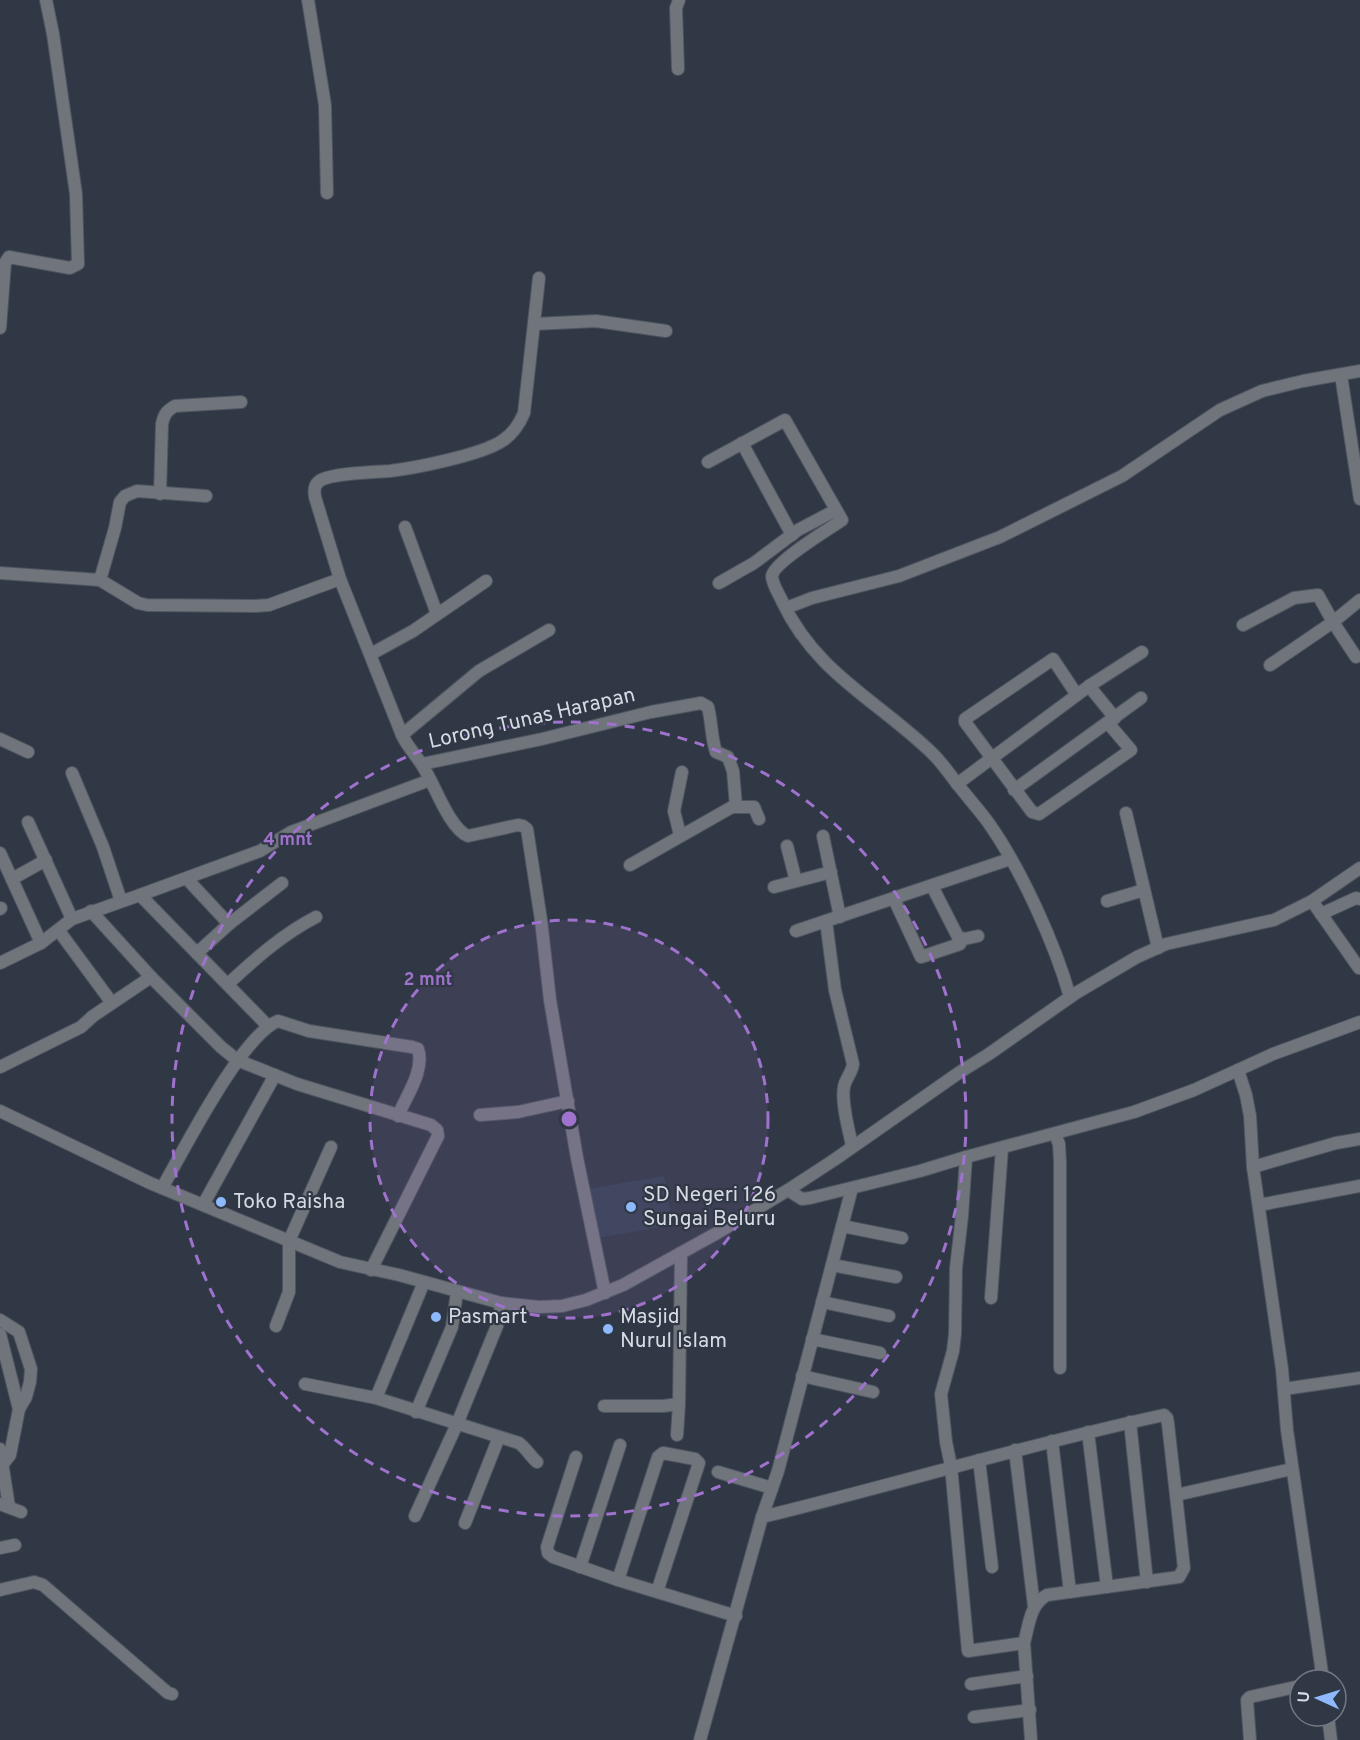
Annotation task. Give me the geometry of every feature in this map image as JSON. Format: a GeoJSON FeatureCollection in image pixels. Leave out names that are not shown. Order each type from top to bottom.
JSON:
{"type":"FeatureCollection","features":[{"type":"Feature","properties":{"kind":"street"},"geometry":{"type":"LineString","coordinates":[[0,328],[4,269],[9,257],[70,268],[78,264],[76,194],[46,0]]}},
{"type":"Feature","properties":{"kind":"street"},"geometry":{"type":"LineString","coordinates":[[308,0],[325,105],[327,193]]}},
{"type":"Feature","properties":{"kind":"street"},"geometry":{"type":"LineString","coordinates":[[678,69],[676,8],[679,0]]}},
{"type":"Feature","properties":{"kind":"street"},"geometry":{"type":"LineString","coordinates":[[539,278],[524,413],[519,426],[500,443],[463,455],[425,465],[321,480],[316,485],[315,497],[340,579],[402,735],[422,764],[445,810],[463,834],[472,836],[518,825],[527,829],[543,930],[550,999],[577,1158],[605,1293]]}},
{"type":"Feature","properties":{"kind":"street"},"geometry":{"type":"LineString","coordinates":[[534,324],[596,321],[666,331]]}},
{"type":"Feature","properties":{"kind":"street"},"geometry":{"type":"LineString","coordinates":[[786,608],[812,598],[899,576],[1000,537],[1122,476],[1220,410],[1262,391],[1360,371]]}},
{"type":"Feature","properties":{"kind":"street"},"geometry":{"type":"LineString","coordinates":[[1341,375],[1360,499]]}},
{"type":"Feature","properties":{"kind":"street"},"geometry":{"type":"LineString","coordinates":[[160,494],[162,424],[168,410],[175,406],[241,402]]}},
{"type":"Feature","properties":{"kind":"street"},"geometry":{"type":"LineString","coordinates":[[708,462],[785,420],[842,520],[799,548],[772,574],[772,579],[786,608],[810,648],[834,673],[888,714],[934,755],[990,825],[1010,858],[1063,972],[1076,993]]}},
{"type":"Feature","properties":{"kind":"street"},"geometry":{"type":"LineString","coordinates":[[742,443],[792,535]]}},
{"type":"Feature","properties":{"kind":"street"},"geometry":{"type":"LineString","coordinates":[[100,580],[120,502],[125,496],[137,491],[206,496]]}},
{"type":"Feature","properties":{"kind":"street"},"geometry":{"type":"LineString","coordinates":[[719,583],[754,563],[798,530],[836,510]]}},
{"type":"Feature","properties":{"kind":"street"},"geometry":{"type":"LineString","coordinates":[[405,527],[437,614]]}},
{"type":"Feature","properties":{"kind":"street"},"geometry":{"type":"LineString","coordinates":[[0,573],[100,580],[138,603],[147,605],[269,605],[340,579]]}},
{"type":"Feature","properties":{"kind":"street"},"geometry":{"type":"LineString","coordinates":[[371,654],[486,581]]}},
{"type":"Feature","properties":{"kind":"street"},"geometry":{"type":"LineString","coordinates":[[1243,625],[1294,598],[1318,596],[1356,657]]}},
{"type":"Feature","properties":{"kind":"street"},"geometry":{"type":"LineString","coordinates":[[1270,665],[1333,622],[1360,600]]}},
{"type":"Feature","properties":{"kind":"street"},"geometry":{"type":"LineString","coordinates":[[402,735],[479,671],[549,630]]}},
{"type":"Feature","properties":{"kind":"street"},"geometry":{"type":"LineString","coordinates":[[957,784],[1089,686],[1142,652]]}},
{"type":"Feature","properties":{"kind":"street"},"geometry":{"type":"LineString","coordinates":[[1077,695],[1053,659],[965,719],[965,723],[990,759],[1032,812],[1039,814],[1131,750],[1089,686]]}},
{"type":"Feature","properties":{"kind":"street"},"geometry":{"type":"LineString","coordinates":[[1014,790],[1141,698]]}},
{"type":"Feature","properties":{"kind":"street","name":"Lorong Tunas Harapan"},"geometry":{"type":"LineString","coordinates":[[422,764],[542,739],[651,712],[701,703],[708,707],[712,722],[712,740],[716,752],[728,757],[733,771],[736,806]]}},
{"type":"Feature","properties":{"kind":"street"},"geometry":{"type":"LineString","coordinates":[[0,739],[28,752]]}},
{"type":"Feature","properties":{"kind":"street"},"geometry":{"type":"LineString","coordinates":[[680,835],[674,811],[682,772]]}},
{"type":"Feature","properties":{"kind":"street"},"geometry":{"type":"LineString","coordinates":[[72,773],[103,847],[121,901]]}},
{"type":"Feature","properties":{"kind":"street"},"geometry":{"type":"LineString","coordinates":[[0,963],[41,943],[72,920],[92,911],[187,879],[260,851],[291,832],[430,780]]}},
{"type":"Feature","properties":{"kind":"street"},"geometry":{"type":"LineString","coordinates":[[630,865],[680,835],[736,806],[754,807],[759,819]]}},
{"type":"Feature","properties":{"kind":"street"},"geometry":{"type":"LineString","coordinates":[[1126,813],[1158,948]]}},
{"type":"Feature","properties":{"kind":"street"},"geometry":{"type":"LineString","coordinates":[[28,822],[72,920]]}},
{"type":"Feature","properties":{"kind":"street"},"geometry":{"type":"LineString","coordinates":[[824,836],[840,917]]}},
{"type":"Feature","properties":{"kind":"street"},"geometry":{"type":"LineString","coordinates":[[787,846],[796,881]]}},
{"type":"Feature","properties":{"kind":"street"},"geometry":{"type":"LineString","coordinates":[[0,853],[41,943]]}},
{"type":"Feature","properties":{"kind":"street"},"geometry":{"type":"LineString","coordinates":[[796,931],[1010,858]]}},
{"type":"Feature","properties":{"kind":"street"},"geometry":{"type":"LineString","coordinates":[[12,879],[46,860]]}},
{"type":"Feature","properties":{"kind":"street"},"geometry":{"type":"LineString","coordinates":[[0,1111],[162,1188],[340,1262],[501,1303],[539,1307],[562,1306],[605,1293],[681,1253],[788,1190],[1076,993],[1137,957],[1158,948],[1274,920],[1312,901],[1360,868]]}},
{"type":"Feature","properties":{"kind":"street"},"geometry":{"type":"LineString","coordinates":[[774,887],[831,872]]}},
{"type":"Feature","properties":{"kind":"street"},"geometry":{"type":"LineString","coordinates":[[187,879],[229,924]]}},
{"type":"Feature","properties":{"kind":"street"},"geometry":{"type":"LineString","coordinates":[[197,952],[282,883]]}},
{"type":"Feature","properties":{"kind":"street"},"geometry":{"type":"LineString","coordinates":[[894,899],[921,957],[960,944],[932,886]]}},
{"type":"Feature","properties":{"kind":"street"},"geometry":{"type":"LineString","coordinates":[[1107,901],[1144,890]]}},
{"type":"Feature","properties":{"kind":"street"},"geometry":{"type":"LineString","coordinates":[[140,895],[267,1025]]}},
{"type":"Feature","properties":{"kind":"street"},"geometry":{"type":"LineString","coordinates":[[1321,914],[1356,898],[1360,899]]}},
{"type":"Feature","properties":{"kind":"street"},"geometry":{"type":"LineString","coordinates":[[1312,901],[1359,968]]}},
{"type":"Feature","properties":{"kind":"street"},"geometry":{"type":"LineString","coordinates":[[92,911],[151,977],[237,1060],[275,1076],[431,1125],[437,1130],[438,1136],[371,1270]]}},
{"type":"Feature","properties":{"kind":"street"},"geometry":{"type":"LineString","coordinates":[[228,984],[267,948],[316,917]]}},
{"type":"Feature","properties":{"kind":"street"},"geometry":{"type":"LineString","coordinates":[[826,921],[835,990],[853,1064],[844,1084],[843,1094],[852,1146]]}},
{"type":"Feature","properties":{"kind":"street"},"geometry":{"type":"LineString","coordinates":[[59,931],[112,1003]]}},
{"type":"Feature","properties":{"kind":"street"},"geometry":{"type":"LineString","coordinates":[[958,937],[964,939],[978,936]]}},
{"type":"Feature","properties":{"kind":"street"},"geometry":{"type":"LineString","coordinates":[[0,1067],[81,1027],[151,977]]}},
{"type":"Feature","properties":{"kind":"street"},"geometry":{"type":"LineString","coordinates":[[162,1188],[237,1060],[267,1025],[278,1021],[309,1030],[418,1049],[419,1069],[398,1116]]}},
{"type":"Feature","properties":{"kind":"street"},"geometry":{"type":"LineString","coordinates":[[788,1190],[802,1199],[852,1188],[920,1172],[966,1157],[1134,1112],[1194,1090],[1273,1054],[1360,1022]]}},
{"type":"Feature","properties":{"kind":"street"},"geometry":{"type":"LineString","coordinates":[[1238,1070],[1250,1116],[1253,1167],[1284,1389],[1292,1469],[1321,1668]]}},
{"type":"Feature","properties":{"kind":"street"},"geometry":{"type":"LineString","coordinates":[[203,1205],[275,1076]]}},
{"type":"Feature","properties":{"kind":"street"},"geometry":{"type":"LineString","coordinates":[[480,1115],[518,1112],[568,1101]]}},
{"type":"Feature","properties":{"kind":"street"},"geometry":{"type":"LineString","coordinates":[[1055,1134],[1059,1144],[1060,1162],[1060,1368]]}},
{"type":"Feature","properties":{"kind":"street"},"geometry":{"type":"LineString","coordinates":[[1253,1167],[1336,1143],[1360,1139]]}},
{"type":"Feature","properties":{"kind":"street"},"geometry":{"type":"LineString","coordinates":[[276,1326],[289,1292],[290,1241],[331,1147]]}},
{"type":"Feature","properties":{"kind":"street"},"geometry":{"type":"LineString","coordinates":[[991,1298],[1002,1148]]}},
{"type":"Feature","properties":{"kind":"street"},"geometry":{"type":"LineString","coordinates":[[966,1157],[956,1268],[955,1334],[941,1394],[951,1467],[968,1651],[1024,1642]]}},
{"type":"Feature","properties":{"kind":"street"},"geometry":{"type":"LineString","coordinates":[[1259,1205],[1360,1186]]}},
{"type":"Feature","properties":{"kind":"street"},"geometry":{"type":"LineString","coordinates":[[700,1740],[772,1488],[852,1188]]}},
{"type":"Feature","properties":{"kind":"street"},"geometry":{"type":"LineString","coordinates":[[842,1226],[902,1238]]}},
{"type":"Feature","properties":{"kind":"street"},"geometry":{"type":"LineString","coordinates":[[677,1435],[681,1253]]}},
{"type":"Feature","properties":{"kind":"street"},"geometry":{"type":"LineString","coordinates":[[832,1265],[896,1277]]}},
{"type":"Feature","properties":{"kind":"street"},"geometry":{"type":"LineString","coordinates":[[376,1398],[424,1282]]}},
{"type":"Feature","properties":{"kind":"street"},"geometry":{"type":"LineString","coordinates":[[416,1412],[452,1327],[457,1292]]}},
{"type":"Feature","properties":{"kind":"street"},"geometry":{"type":"LineString","coordinates":[[822,1302],[889,1316]]}},
{"type":"Feature","properties":{"kind":"street"},"geometry":{"type":"LineString","coordinates":[[415,1516],[457,1424],[499,1321],[501,1303]]}},
{"type":"Feature","properties":{"kind":"street"},"geometry":{"type":"LineString","coordinates":[[0,1320],[19,1332],[31,1369],[26,1397],[19,1409],[10,1455],[3,1464]]}},
{"type":"Feature","properties":{"kind":"street"},"geometry":{"type":"LineString","coordinates":[[0,1334],[19,1409]]}},
{"type":"Feature","properties":{"kind":"street"},"geometry":{"type":"LineString","coordinates":[[812,1339],[880,1353]]}},
{"type":"Feature","properties":{"kind":"street"},"geometry":{"type":"LineString","coordinates":[[802,1376],[873,1392]]}},
{"type":"Feature","properties":{"kind":"street"},"geometry":{"type":"LineString","coordinates":[[1284,1389],[1360,1378]]}},
{"type":"Feature","properties":{"kind":"street"},"geometry":{"type":"LineString","coordinates":[[305,1384],[376,1398],[519,1443],[537,1462]]}},
{"type":"Feature","properties":{"kind":"street"},"geometry":{"type":"LineString","coordinates":[[604,1406],[679,1404]]}},
{"type":"Feature","properties":{"kind":"street"},"geometry":{"type":"LineString","coordinates":[[762,1517],[1015,1450],[1164,1415],[1167,1418],[1184,1568],[1179,1577],[1047,1595],[1039,1599],[1034,1606],[1024,1642],[1031,1740]]}},
{"type":"Feature","properties":{"kind":"street"},"geometry":{"type":"LineString","coordinates":[[1130,1422],[1147,1582]]}},
{"type":"Feature","properties":{"kind":"street"},"geometry":{"type":"LineString","coordinates":[[1088,1432],[1107,1587]]}},
{"type":"Feature","properties":{"kind":"street"},"geometry":{"type":"LineString","coordinates":[[465,1523],[499,1437]]}},
{"type":"Feature","properties":{"kind":"street"},"geometry":{"type":"LineString","coordinates":[[1052,1441],[1070,1592]]}},
{"type":"Feature","properties":{"kind":"street"},"geometry":{"type":"LineString","coordinates":[[580,1566],[620,1445]]}},
{"type":"Feature","properties":{"kind":"street"},"geometry":{"type":"LineString","coordinates":[[0,1449],[3,1464],[4,1506],[21,1512]]}},
{"type":"Feature","properties":{"kind":"street"},"geometry":{"type":"LineString","coordinates":[[1015,1450],[1034,1606]]}},
{"type":"Feature","properties":{"kind":"street"},"geometry":{"type":"LineString","coordinates":[[618,1580],[659,1454],[668,1453],[694,1459],[699,1463],[657,1592]]}},
{"type":"Feature","properties":{"kind":"street"},"geometry":{"type":"LineString","coordinates":[[576,1457],[547,1547],[548,1553],[553,1557],[618,1580],[736,1616]]}},
{"type":"Feature","properties":{"kind":"street"},"geometry":{"type":"LineString","coordinates":[[979,1460],[992,1567]]}},
{"type":"Feature","properties":{"kind":"street"},"geometry":{"type":"LineString","coordinates":[[1176,1495],[1292,1469]]}},
{"type":"Feature","properties":{"kind":"street"},"geometry":{"type":"LineString","coordinates":[[718,1472],[772,1488]]}},
{"type":"Feature","properties":{"kind":"street"},"geometry":{"type":"LineString","coordinates":[[0,1548],[15,1545]]}},
{"type":"Feature","properties":{"kind":"street"},"geometry":{"type":"LineString","coordinates":[[0,1590],[34,1582],[42,1585],[168,1693],[172,1694]]}},
{"type":"Feature","properties":{"kind":"street"},"geometry":{"type":"LineString","coordinates":[[970,1684],[1027,1676]]}},
{"type":"Feature","properties":{"kind":"street"},"geometry":{"type":"LineString","coordinates":[[1250,1740],[1247,1700],[1250,1697],[1288,1689]]}},
{"type":"Feature","properties":{"kind":"street"},"geometry":{"type":"LineString","coordinates":[[974,1717],[1030,1710]]}},
{"type":"Feature","properties":{"kind":"shaded area","name":"SD Negeri 126 Sungai Beluru"},"geometry":{"type":"Polygon","coordinates":[[[664,1176],[673,1225],[598,1238],[587,1189],[664,1176]]]}},
{"type":"Feature","properties":{"kind":"place","name":"Toko Raisha"},"geometry":{"type":"Point","coordinates":[221,1202]}},
{"type":"Feature","properties":{"kind":"place","name":"SD Negeri 126 Sungai Beluru"},"geometry":{"type":"Point","coordinates":[631,1207]}},
{"type":"Feature","properties":{"kind":"place","name":"Pasmart"},"geometry":{"type":"Point","coordinates":[436,1317]}},
{"type":"Feature","properties":{"kind":"place","name":"Masjid Nurul Islam"},"geometry":{"type":"Point","coordinates":[608,1329]}}]}
